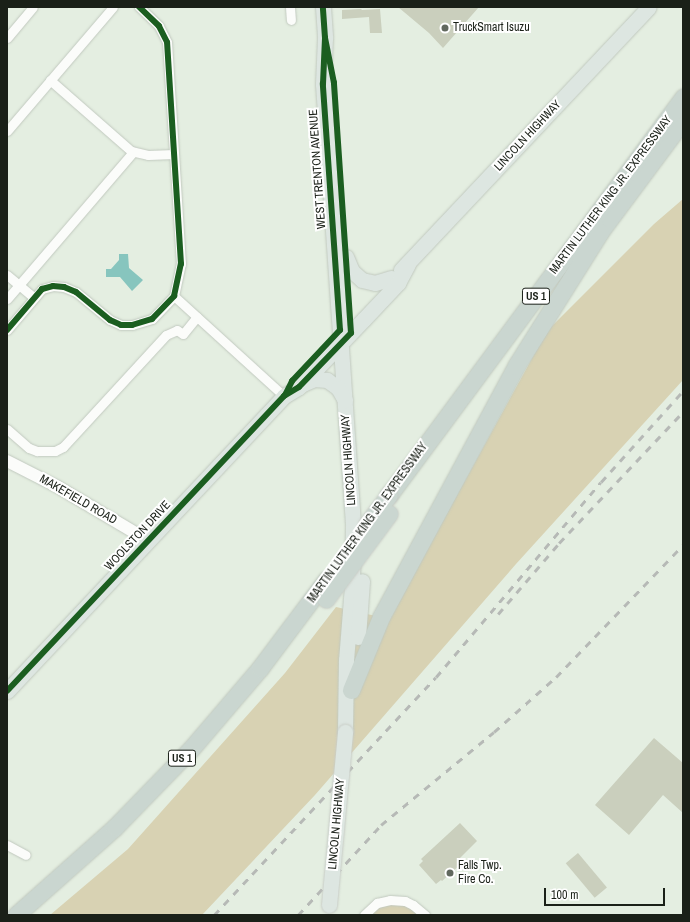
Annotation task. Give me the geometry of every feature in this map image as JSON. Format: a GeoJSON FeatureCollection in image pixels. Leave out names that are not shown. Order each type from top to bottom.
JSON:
{"type":"FeatureCollection","features":[{"type":"Feature","properties":{"kind":"highway","name":"MARTIN LUTHER KING JR. EXPRESSWAY"},"geometry":{"type":"LineString","coordinates":[[16,915],[110,832],[190,750],[260,668],[683,97]]}},
{"type":"Feature","properties":{"kind":"highway","name":"MARTIN LUTHER KING JR. EXPRESSWAY"},"geometry":{"type":"LineString","coordinates":[[34,915],[118,840],[193,763],[250,697],[326,599],[683,120]]}},
{"type":"Feature","properties":{"kind":"highway"},"geometry":{"type":"LineString","coordinates":[[351,690],[381,618],[516,366],[600,232]]}},
{"type":"Feature","properties":{"kind":"main road","name":"WEST TRENTON AVENUE"},"geometry":{"type":"LineString","coordinates":[[323,7],[325,38],[323,84],[346,332]]}},
{"type":"Feature","properties":{"kind":"main road","name":"LINCOLN HIGHWAY"},"geometry":{"type":"LineString","coordinates":[[345,732],[346,660],[353,556],[352,497],[345,401],[346,332],[391,278],[408,264],[649,7]]}},
{"type":"Feature","properties":{"kind":"main road"},"geometry":{"type":"LineString","coordinates":[[325,38],[334,83],[346,258],[346,332]]}},
{"type":"Feature","properties":{"kind":"main road"},"geometry":{"type":"LineString","coordinates":[[346,258],[352,271],[362,280],[375,283],[391,278]]}},
{"type":"Feature","properties":{"kind":"main road","name":"LINCOLN HIGHWAY"},"geometry":{"type":"LineString","coordinates":[[346,332],[398,283],[408,264]]}},
{"type":"Feature","properties":{"kind":"main road","name":"LINCOLN HIGHWAY"},"geometry":{"type":"LineString","coordinates":[[329,910],[345,732],[359,625],[363,556],[362,496],[346,332]]}},
{"type":"Feature","properties":{"kind":"main road","name":"WOOLSTON DRIVE"},"geometry":{"type":"LineString","coordinates":[[284,396],[299,387],[346,332]]}},
{"type":"Feature","properties":{"kind":"main road","name":"WOOLSTON DRIVE"},"geometry":{"type":"LineString","coordinates":[[7,691],[284,396],[292,381],[346,332]]}},
{"type":"Feature","properties":{"kind":"main road"},"geometry":{"type":"LineString","coordinates":[[299,387],[314,378],[327,380],[338,388],[345,401]]}},
{"type":"Feature","properties":{"kind":"street"},"geometry":{"type":"LineString","coordinates":[[7,38],[33,7]]}},
{"type":"Feature","properties":{"kind":"street"},"geometry":{"type":"LineString","coordinates":[[7,131],[113,7]]}},
{"type":"Feature","properties":{"kind":"street"},"geometry":{"type":"LineString","coordinates":[[7,330],[42,289],[53,286],[64,287],[76,292],[110,320],[121,325],[132,325],[152,319],[174,296],[182,264],[167,42],[159,26],[139,7]]}},
{"type":"Feature","properties":{"kind":"street"},"geometry":{"type":"LineString","coordinates":[[290,7],[291,20]]}},
{"type":"Feature","properties":{"kind":"street"},"geometry":{"type":"LineString","coordinates":[[50,80],[124,146],[133,152],[148,154],[174,154]]}},
{"type":"Feature","properties":{"kind":"street"},"geometry":{"type":"LineString","coordinates":[[7,299],[133,152]]}},
{"type":"Feature","properties":{"kind":"street"},"geometry":{"type":"LineString","coordinates":[[7,275],[34,298]]}},
{"type":"Feature","properties":{"kind":"street"},"geometry":{"type":"LineString","coordinates":[[174,296],[284,396]]}},
{"type":"Feature","properties":{"kind":"street"},"geometry":{"type":"LineString","coordinates":[[7,429],[29,448],[37,451],[55,451],[63,447],[166,335],[177,330],[183,334],[197,317]]}},
{"type":"Feature","properties":{"kind":"street","name":"MAKEFIELD ROAD"},"geometry":{"type":"LineString","coordinates":[[7,461],[58,487],[149,541]]}},
{"type":"Feature","properties":{"kind":"street"},"geometry":{"type":"LineString","coordinates":[[7,845],[26,855]]}},
{"type":"Feature","properties":{"kind":"street"},"geometry":{"type":"LineString","coordinates":[[364,915],[377,903],[390,900],[405,901],[413,905],[425,915]]}},
{"type":"Feature","properties":{"kind":"shaded area"},"geometry":{"type":"Polygon","coordinates":[[[683,199],[683,380],[516,564],[315,795],[202,915],[50,915],[128,849],[285,673],[336,607],[389,619],[547,331],[654,224],[683,199]]]}},
{"type":"Feature","properties":{"kind":"shaded area"},"geometry":{"type":"Polygon","coordinates":[[[390,902],[403,904],[419,915],[367,915],[379,906],[390,902]]]}},
{"type":"Feature","properties":{"kind":"water"},"geometry":{"type":"Polygon","coordinates":[[[119,254],[128,254],[129,268],[143,280],[132,291],[120,277],[106,277],[106,269],[111,269],[119,260],[119,254]]]}},
{"type":"Feature","properties":{"kind":"building"},"geometry":{"type":"Polygon","coordinates":[[[398,7],[479,7],[443,48],[429,33],[398,7]]]}},
{"type":"Feature","properties":{"kind":"building"},"geometry":{"type":"Polygon","coordinates":[[[380,9],[382,33],[370,33],[369,17],[342,19],[342,10],[380,9]]]}},
{"type":"Feature","properties":{"kind":"building"},"geometry":{"type":"Polygon","coordinates":[[[654,738],[683,763],[683,813],[663,795],[629,835],[595,805],[654,738]]]}},
{"type":"Feature","properties":{"kind":"building"},"geometry":{"type":"Polygon","coordinates":[[[460,823],[477,841],[458,860],[461,864],[442,881],[441,880],[436,884],[419,865],[423,861],[421,859],[460,823]]]}},
{"type":"Feature","properties":{"kind":"building"},"geometry":{"type":"Polygon","coordinates":[[[578,853],[607,887],[595,898],[566,863],[578,853]]]}},
{"type":"Feature","properties":{"kind":"railway"},"geometry":{"type":"LineString","coordinates":[[214,915],[436,677],[601,482],[683,391]]}},
{"type":"Feature","properties":{"kind":"railway"},"geometry":{"type":"LineString","coordinates":[[498,614],[559,543],[683,412]]}},
{"type":"Feature","properties":{"kind":"railway"},"geometry":{"type":"LineString","coordinates":[[298,915],[381,825],[494,732],[556,677],[683,545]]}},
{"type":"Feature","properties":{"kind":"cycle path"},"geometry":{"type":"LineString","coordinates":[[7,330],[42,289],[53,286],[64,287],[76,292],[110,320],[121,325],[132,325],[152,319],[174,296],[181,264],[167,42],[159,26],[139,7]]}},
{"type":"Feature","properties":{"kind":"cycle path"},"geometry":{"type":"LineString","coordinates":[[285,395],[292,381],[340,330],[323,84],[325,38],[323,7]]}},
{"type":"Feature","properties":{"kind":"cycle path"},"geometry":{"type":"LineString","coordinates":[[7,691],[284,396],[299,387],[351,333],[334,83],[325,38]]}},
{"type":"Feature","properties":{"kind":"place","name":"TruckSmart Isuzu"},"geometry":{"type":"Point","coordinates":[445,28]}},
{"type":"Feature","properties":{"kind":"place","name":"Falls Twp. Fire Co."},"geometry":{"type":"Point","coordinates":[450,873]}}]}
